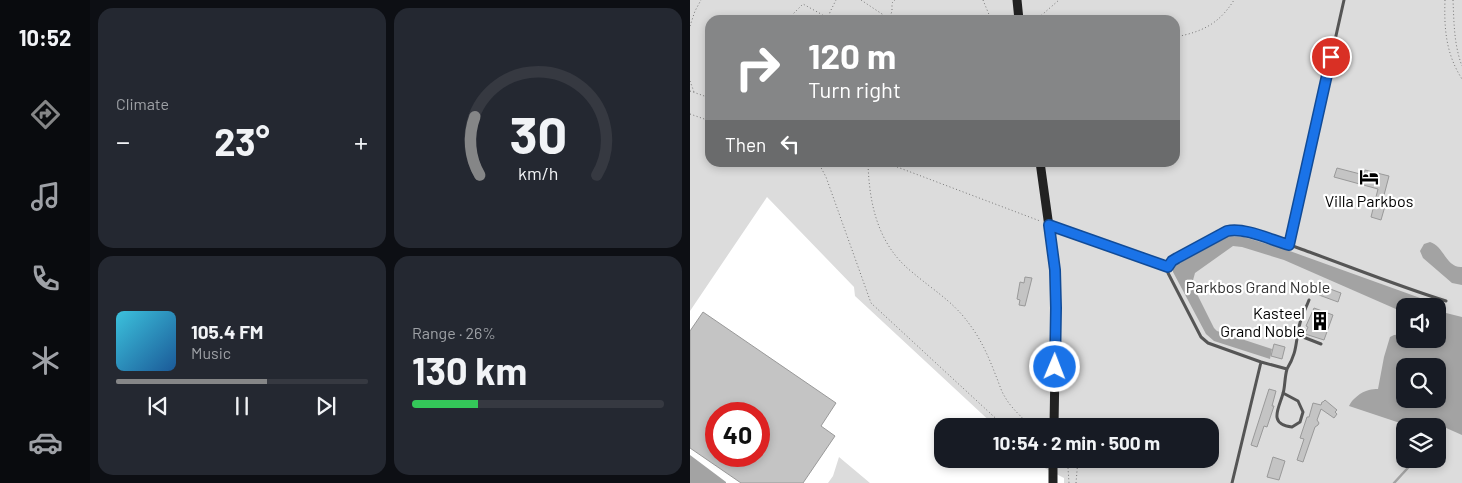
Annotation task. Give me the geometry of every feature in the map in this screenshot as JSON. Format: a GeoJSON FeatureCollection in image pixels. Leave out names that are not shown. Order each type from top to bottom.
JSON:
{"type":"FeatureCollection","features":[{"type":"Feature","properties":{"kind":"street"},"geometry":{"type":"LineString","coordinates":[[1017,0],[1018,15]]}},
{"type":"Feature","properties":{"kind":"street"},"geometry":{"type":"LineString","coordinates":[[1041,167],[1055,270],[1054,418]]}},
{"type":"Feature","properties":{"kind":"street"},"geometry":{"type":"LineString","coordinates":[[1053,468],[1053,483]]}},
{"type":"Feature","properties":{"kind":"lane"},"geometry":{"type":"LineString","coordinates":[[1289,245],[1344,0]]}},
{"type":"Feature","properties":{"kind":"lane"},"geometry":{"type":"LineString","coordinates":[[1049,225],[1168,267]]}},
{"type":"Feature","properties":{"kind":"lane"},"geometry":{"type":"LineString","coordinates":[[1286,369],[1211,346],[1201,337],[1168,273],[1168,267],[1172,261],[1227,231],[1245,231],[1438,298]]}},
{"type":"Feature","properties":{"kind":"lane"},"geometry":{"type":"LineString","coordinates":[[1283,393],[1298,401],[1303,412],[1300,422],[1292,427],[1278,421],[1277,413],[1283,393],[1286,369],[1295,353],[1300,323],[1309,300]]}},
{"type":"Feature","properties":{"kind":"lane"},"geometry":{"type":"LineString","coordinates":[[1298,335],[1321,344]]}},
{"type":"Feature","properties":{"kind":"lane"},"geometry":{"type":"LineString","coordinates":[[1232,483],[1262,362]]}},
{"type":"Feature","properties":{"kind":"path"},"geometry":{"type":"LineString","coordinates":[[690,26],[694,11],[701,0]]}},
{"type":"Feature","properties":{"kind":"path"},"geometry":{"type":"LineString","coordinates":[[800,0],[803,4],[822,15]]}},
{"type":"Feature","properties":{"kind":"path"},"geometry":{"type":"LineString","coordinates":[[829,15],[836,0]]}},
{"type":"Feature","properties":{"kind":"path"},"geometry":{"type":"LineString","coordinates":[[860,0],[882,15]]}},
{"type":"Feature","properties":{"kind":"path"},"geometry":{"type":"LineString","coordinates":[[891,15],[892,3],[895,0]]}},
{"type":"Feature","properties":{"kind":"path"},"geometry":{"type":"LineString","coordinates":[[983,0],[989,15]]}},
{"type":"Feature","properties":{"kind":"path"},"geometry":{"type":"LineString","coordinates":[[1042,15],[1060,0]]}},
{"type":"Feature","properties":{"kind":"path"},"geometry":{"type":"LineString","coordinates":[[1180,36],[1194,33],[1208,26],[1222,15],[1234,0]]}},
{"type":"Feature","properties":{"kind":"path"},"geometry":{"type":"LineString","coordinates":[[1444,0],[1446,42],[1452,62],[1462,79]]}},
{"type":"Feature","properties":{"kind":"path"},"geometry":{"type":"LineString","coordinates":[[1453,0],[1455,40],[1462,66]]}},
{"type":"Feature","properties":{"kind":"path"},"geometry":{"type":"LineString","coordinates":[[792,15],[803,4]]}},
{"type":"Feature","properties":{"kind":"path"},"geometry":{"type":"LineString","coordinates":[[690,81],[694,92]]}},
{"type":"Feature","properties":{"kind":"path"},"geometry":{"type":"LineString","coordinates":[[690,91],[705,96]]}},
{"type":"Feature","properties":{"kind":"path"},"geometry":{"type":"LineString","coordinates":[[690,114],[705,119]]}},
{"type":"Feature","properties":{"kind":"path"},"geometry":{"type":"LineString","coordinates":[[821,167],[826,177],[871,303],[995,418]]}},
{"type":"Feature","properties":{"kind":"path"},"geometry":{"type":"LineString","coordinates":[[868,167],[868,185],[872,205],[878,224],[891,250],[911,272],[938,292],[962,315],[986,350],[1004,397],[1023,418]]}},
{"type":"Feature","properties":{"kind":"path"},"geometry":{"type":"LineString","coordinates":[[897,167],[1049,225]]}},
{"type":"Feature","properties":{"kind":"path"},"geometry":{"type":"LineString","coordinates":[[1076,483],[1077,468]]}},
{"type":"Feature","properties":{"kind":"green space","name":"Parkbos Grand Noble"},"geometry":{"type":"Polygon","coordinates":[[[690,0],[1462,0],[1462,483],[1064,483],[1064,478],[1045,468],[1219,468],[1219,418],[986,418],[855,296],[854,287],[767,197],[690,311],[690,0]]]}},
{"type":"Feature","properties":{"kind":"green space"},"geometry":{"type":"Polygon","coordinates":[[[839,457],[870,483],[828,483],[833,476],[839,457]]]}},
{"type":"Feature","properties":{"kind":"shaded area"},"geometry":{"type":"Polygon","coordinates":[[[1229,236],[1244,237],[1287,250],[1420,298],[1396,298],[1396,309],[1284,260],[1233,246],[1195,273],[1192,284],[1217,331],[1272,349],[1270,359],[1214,341],[1206,334],[1173,272],[1176,265],[1229,236]]]}},
{"type":"Feature","properties":{"kind":"shaded area"},"geometry":{"type":"Polygon","coordinates":[[[1430,242],[1439,248],[1452,264],[1462,267],[1462,285],[1452,283],[1423,258],[1420,251],[1424,244],[1430,242]]]}},
{"type":"Feature","properties":{"kind":"shaded area"},"geometry":{"type":"Polygon","coordinates":[[[1446,313],[1462,317],[1462,435],[1446,428],[1446,418],[1396,418],[1396,422],[1349,406],[1360,394],[1378,389],[1384,357],[1390,337],[1396,335],[1396,348],[1446,348],[1446,313]]]}},
{"type":"Feature","properties":{"kind":"shaded area"},"geometry":{"type":"Polygon","coordinates":[[[690,455],[726,482],[726,483],[690,483],[690,455]]]}},
{"type":"Feature","properties":{"kind":"building"},"geometry":{"type":"Polygon","coordinates":[[[1337,168],[1364,175],[1365,170],[1389,176],[1383,199],[1387,199],[1381,220],[1371,217],[1378,189],[1334,177],[1337,168]]]}},
{"type":"Feature","properties":{"kind":"building"},"geometry":{"type":"Polygon","coordinates":[[[1025,277],[1032,278],[1025,306],[1019,305],[1020,300],[1017,299],[1020,282],[1024,283],[1025,277]]]}},
{"type":"Feature","properties":{"kind":"building"},"geometry":{"type":"Polygon","coordinates":[[[1322,286],[1341,293],[1338,302],[1319,295],[1322,286]]]}},
{"type":"Feature","properties":{"kind":"building","name":"Kasteel Grand Noble"},"geometry":{"type":"Polygon","coordinates":[[[1314,308],[1333,315],[1324,340],[1305,334],[1308,327],[1306,326],[1314,308]]]}},
{"type":"Feature","properties":{"kind":"building"},"geometry":{"type":"Polygon","coordinates":[[[703,312],[836,403],[821,426],[835,436],[803,483],[741,483],[718,467],[770,467],[770,402],[705,402],[705,458],[690,448],[690,331],[703,312]]]}},
{"type":"Feature","properties":{"kind":"building"},"geometry":{"type":"Polygon","coordinates":[[[1274,344],[1285,347],[1282,359],[1271,356],[1274,344]]]}},
{"type":"Feature","properties":{"kind":"building"},"geometry":{"type":"Polygon","coordinates":[[[1269,389],[1276,391],[1272,406],[1274,406],[1267,427],[1264,426],[1257,447],[1251,445],[1269,389]]]}},
{"type":"Feature","properties":{"kind":"building"},"geometry":{"type":"Polygon","coordinates":[[[1325,400],[1337,410],[1335,412],[1337,414],[1334,418],[1321,409],[1317,420],[1319,423],[1315,427],[1303,462],[1297,460],[1304,439],[1300,438],[1313,403],[1321,405],[1325,400]]]}},
{"type":"Feature","properties":{"kind":"building"},"geometry":{"type":"Polygon","coordinates":[[[1273,457],[1285,461],[1279,480],[1267,477],[1273,457]]]}},
{"type":"Feature","properties":{"kind":"waterway"},"geometry":{"type":"LineString","coordinates":[[1394,483],[1408,468]]}},
{"type":"Feature","properties":{"kind":"place","name":"Villa Parkbos"},"geometry":{"type":"Point","coordinates":[1369,177]}},
{"type":"Feature","properties":{"kind":"place","name":"Kasteel Grand Noble"},"geometry":{"type":"Point","coordinates":[1320,321]}},
{"type":"Feature","properties":{"kind":"route"},"geometry":{"type":"LineString","coordinates":[[1055,367],[1055,270],[1049,225],[1168,267],[1177,258],[1232,230],[1245,231],[1289,245],[1331,57]]}}]}
